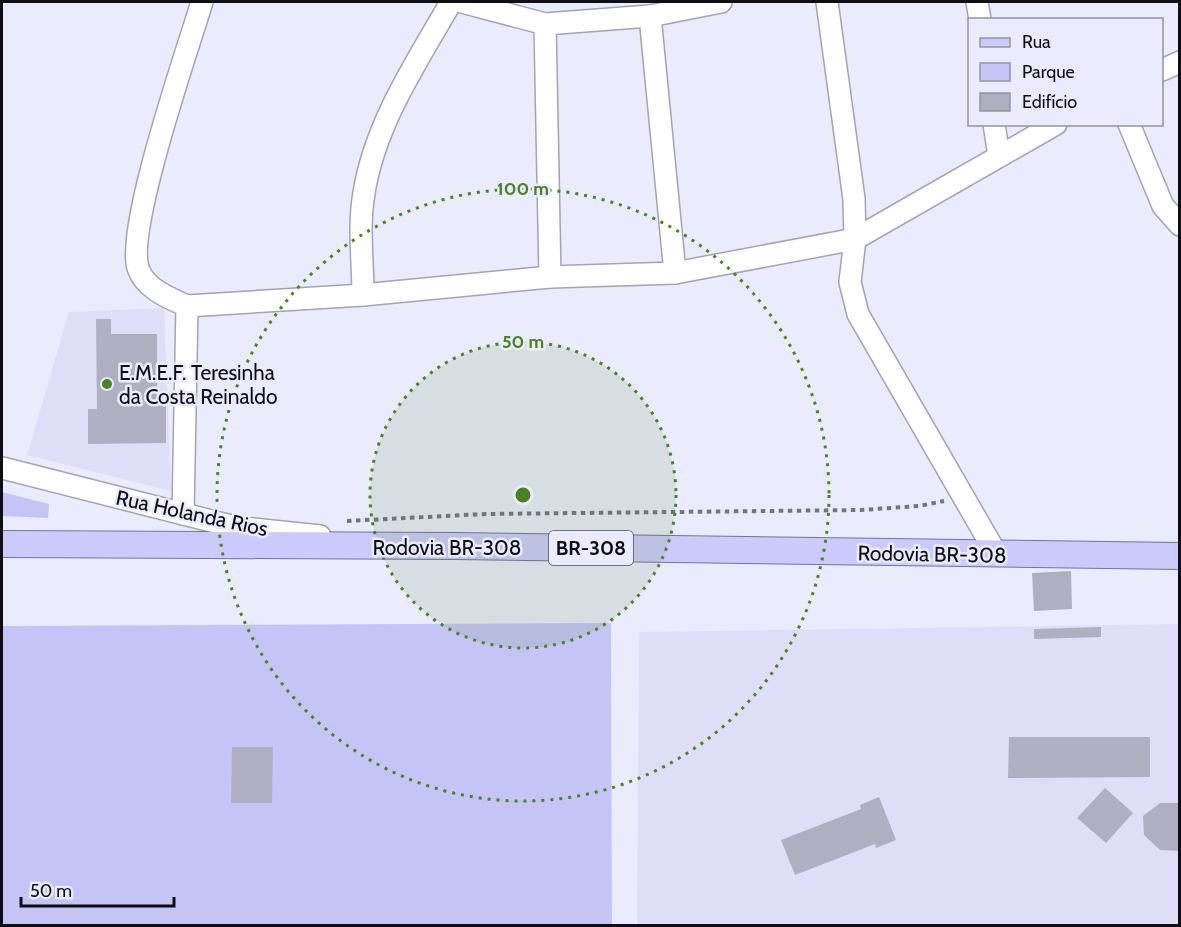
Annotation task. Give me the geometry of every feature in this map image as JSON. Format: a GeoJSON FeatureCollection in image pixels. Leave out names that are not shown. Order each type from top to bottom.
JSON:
{"type":"FeatureCollection","features":[{"type":"Feature","properties":{"kind":"main road","name":"Rodovia BR-308"},"geometry":{"type":"LineString","coordinates":[[2,544],[422,546],[1179,556]]}},
{"type":"Feature","properties":{"kind":"street"},"geometry":{"type":"LineString","coordinates":[[202,2],[151,172],[135,249],[139,269],[148,282],[164,296],[187,306],[363,295],[550,277],[675,273],[855,240],[1052,126]]}},
{"type":"Feature","properties":{"kind":"street"},"geometry":{"type":"LineString","coordinates":[[363,295],[363,195],[375,144],[407,79],[451,2]]}},
{"type":"Feature","properties":{"kind":"street"},"geometry":{"type":"LineString","coordinates":[[462,2],[545,24],[650,16],[721,2]]}},
{"type":"Feature","properties":{"kind":"street"},"geometry":{"type":"LineString","coordinates":[[827,2],[854,199],[855,240],[850,282],[858,314],[997,555]]}},
{"type":"Feature","properties":{"kind":"street"},"geometry":{"type":"LineString","coordinates":[[977,2],[980,18]]}},
{"type":"Feature","properties":{"kind":"street"},"geometry":{"type":"LineString","coordinates":[[650,16],[675,273]]}},
{"type":"Feature","properties":{"kind":"street"},"geometry":{"type":"LineString","coordinates":[[545,24],[550,277]]}},
{"type":"Feature","properties":{"kind":"street"},"geometry":{"type":"LineString","coordinates":[[1163,69],[1179,62]]}},
{"type":"Feature","properties":{"kind":"street"},"geometry":{"type":"LineString","coordinates":[[994,126],[999,156]]}},
{"type":"Feature","properties":{"kind":"street"},"geometry":{"type":"LineString","coordinates":[[1130,126],[1163,206],[1179,225]]}},
{"type":"Feature","properties":{"kind":"street"},"geometry":{"type":"LineString","coordinates":[[183,514],[187,306]]}},
{"type":"Feature","properties":{"kind":"street","name":"Rua Holanda Rios"},"geometry":{"type":"LineString","coordinates":[[2,468],[235,526],[422,546]]}},
{"type":"Feature","properties":{"kind":"path"},"geometry":{"type":"LineString","coordinates":[[342,521],[485,513],[861,510],[919,506],[963,496]]}},
{"type":"Feature","properties":{"kind":"shaded area","name":"E.M.E.F. Teresinha da Costa Reinaldo"},"geometry":{"type":"Polygon","coordinates":[[[164,308],[171,491],[27,455],[69,312],[164,308]]]}},
{"type":"Feature","properties":{"kind":"shaded area"},"geometry":{"type":"Polygon","coordinates":[[[1179,624],[1179,925],[637,926],[639,632],[1179,624]]]}},
{"type":"Feature","properties":{"kind":"green space"},"geometry":{"type":"Polygon","coordinates":[[[2,492],[49,504],[48,518],[2,516],[2,492]]]}},
{"type":"Feature","properties":{"kind":"green space"},"geometry":{"type":"Polygon","coordinates":[[[611,623],[612,925],[2,925],[2,626],[611,623]]]}},
{"type":"Feature","properties":{"kind":"building"},"geometry":{"type":"Polygon","coordinates":[[[96,319],[111,319],[111,334],[157,334],[157,405],[166,405],[166,443],[88,444],[88,409],[97,409],[96,319]]]}},
{"type":"Feature","properties":{"kind":"building"},"geometry":{"type":"Polygon","coordinates":[[[1071,571],[1072,609],[1034,611],[1032,573],[1071,571]]]}},
{"type":"Feature","properties":{"kind":"building"},"geometry":{"type":"Polygon","coordinates":[[[1101,627],[1101,637],[1034,639],[1034,629],[1101,627]]]}},
{"type":"Feature","properties":{"kind":"building"},"geometry":{"type":"Polygon","coordinates":[[[1009,737],[1150,737],[1150,777],[1008,778],[1009,737]]]}},
{"type":"Feature","properties":{"kind":"building"},"geometry":{"type":"Polygon","coordinates":[[[232,747],[273,747],[272,803],[231,803],[232,747]]]}},
{"type":"Feature","properties":{"kind":"building"},"geometry":{"type":"Polygon","coordinates":[[[1105,788],[1133,813],[1106,843],[1077,818],[1105,788]]]}},
{"type":"Feature","properties":{"kind":"building"},"geometry":{"type":"Polygon","coordinates":[[[879,797],[896,840],[876,848],[875,844],[795,875],[781,840],[861,809],[860,805],[879,797]]]}},
{"type":"Feature","properties":{"kind":"building"},"geometry":{"type":"Polygon","coordinates":[[[1160,803],[1180,803],[1180,851],[1160,850],[1144,835],[1143,816],[1160,803]]]}},
{"type":"Feature","properties":{"kind":"place","name":"E.M.E.F. Teresinha da Costa Reinaldo"},"geometry":{"type":"Point","coordinates":[107,384]}}]}
